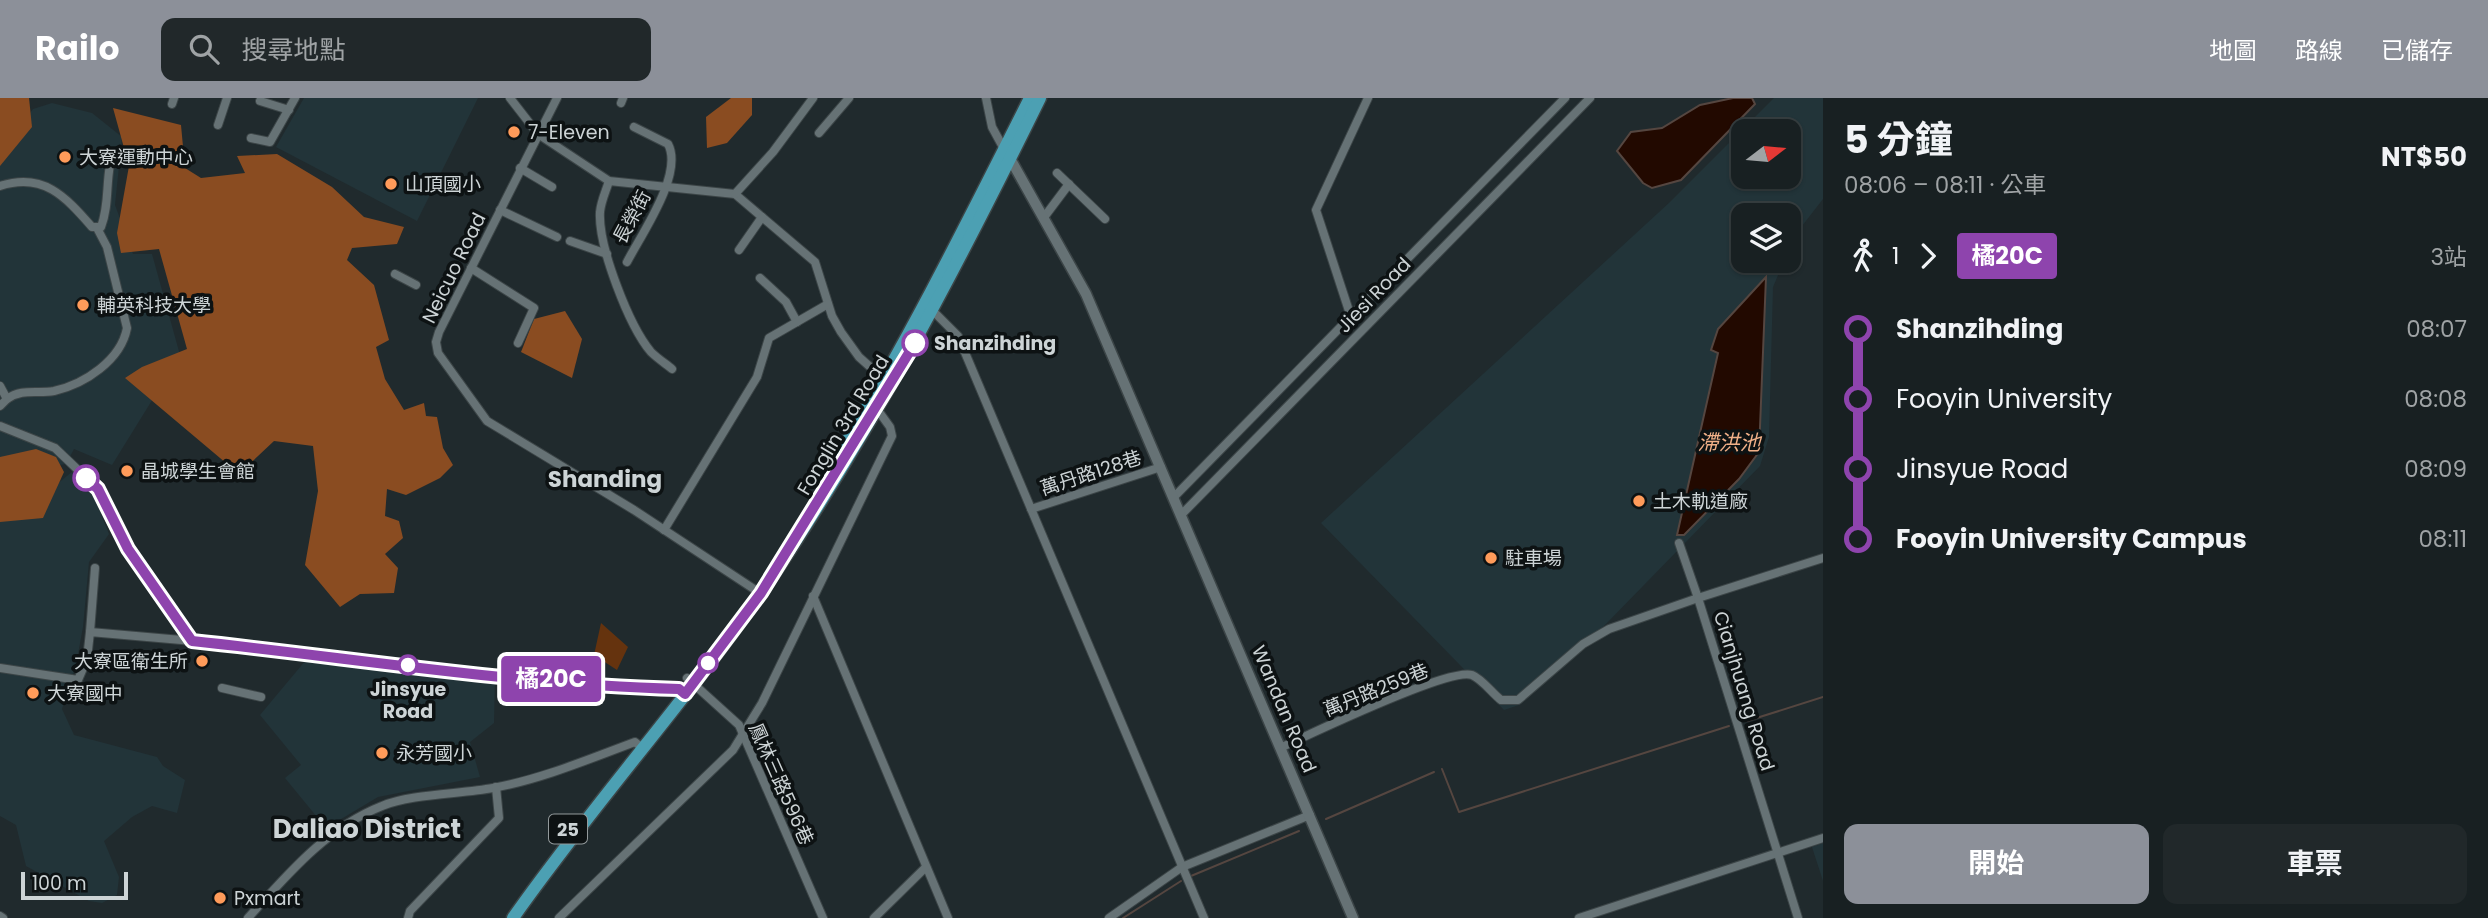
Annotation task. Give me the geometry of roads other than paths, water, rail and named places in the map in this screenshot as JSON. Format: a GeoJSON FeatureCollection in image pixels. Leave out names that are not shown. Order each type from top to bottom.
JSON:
{"type":"FeatureCollection","features":[{"type":"Feature","properties":{"kind":"main road","name":"Fonglin 3rd Road"},"geometry":{"type":"LineString","coordinates":[[757,591],[933,311],[1030,98]]}},
{"type":"Feature","properties":{"kind":"main road","name":"Fonglin 3rd Road"},"geometry":{"type":"LineString","coordinates":[[686,686],[757,591],[877,409],[887,382],[955,251],[1007,153],[1040,98]]}},
{"type":"Feature","properties":{"kind":"main road","name":"25"},"geometry":{"type":"LineString","coordinates":[[504,918],[686,686]]}},
{"type":"Feature","properties":{"kind":"main road","name":"25"},"geometry":{"type":"LineString","coordinates":[[513,918],[638,745]]}},
{"type":"Feature","properties":{"kind":"street"},"geometry":{"type":"LineString","coordinates":[[218,125],[227,98]]}},
{"type":"Feature","properties":{"kind":"street"},"geometry":{"type":"LineString","coordinates":[[251,138],[270,142],[295,98]]}},
{"type":"Feature","properties":{"kind":"street"},"geometry":{"type":"LineString","coordinates":[[510,98],[538,134],[609,181],[735,194],[815,262],[837,324],[859,357],[887,382]]}},
{"type":"Feature","properties":{"kind":"street","name":"Neicuo Road"},"geometry":{"type":"LineString","coordinates":[[557,98],[436,342],[438,353],[483,416],[502,431],[664,530],[757,591]]}},
{"type":"Feature","properties":{"kind":"street"},"geometry":{"type":"LineString","coordinates":[[735,194],[774,152],[813,98]]}},
{"type":"Feature","properties":{"kind":"street"},"geometry":{"type":"LineString","coordinates":[[819,133],[849,98]]}},
{"type":"Feature","properties":{"kind":"street"},"geometry":{"type":"LineString","coordinates":[[986,98],[994,133],[1045,216],[1086,294],[1174,497]]}},
{"type":"Feature","properties":{"kind":"street"},"geometry":{"type":"LineString","coordinates":[[1350,317],[1316,210],[1368,98]]}},
{"type":"Feature","properties":{"kind":"street","name":"Jiesi Road"},"geometry":{"type":"LineString","coordinates":[[1174,497],[1565,98]]}},
{"type":"Feature","properties":{"kind":"street","name":"Jiesi Road"},"geometry":{"type":"LineString","coordinates":[[1181,515],[1586,99]]}},
{"type":"Feature","properties":{"kind":"street"},"geometry":{"type":"LineString","coordinates":[[260,101],[289,110]]}},
{"type":"Feature","properties":{"kind":"street"},"geometry":{"type":"LineString","coordinates":[[634,127],[670,147],[671,164],[666,187]]}},
{"type":"Feature","properties":{"kind":"street"},"geometry":{"type":"LineString","coordinates":[[97,228],[101,227],[108,209],[105,191],[110,165]]}},
{"type":"Feature","properties":{"kind":"street"},"geometry":{"type":"LineString","coordinates":[[520,168],[552,187]]}},
{"type":"Feature","properties":{"kind":"street"},"geometry":{"type":"LineString","coordinates":[[1057,173],[1105,219]]}},
{"type":"Feature","properties":{"kind":"street"},"geometry":{"type":"LineString","coordinates":[[0,186],[20,180],[43,186],[65,197],[92,227],[97,228],[107,247],[127,328],[125,339],[115,356],[78,382],[52,391],[15,393],[3,403],[0,386]]}},
{"type":"Feature","properties":{"kind":"street"},"geometry":{"type":"LineString","coordinates":[[609,181],[600,215],[607,254],[627,314],[652,353],[672,369]]}},
{"type":"Feature","properties":{"kind":"street"},"geometry":{"type":"LineString","coordinates":[[1045,216],[1069,184]]}},
{"type":"Feature","properties":{"kind":"street","name":"長榮街"},"geometry":{"type":"LineString","coordinates":[[626,262],[666,187]]}},
{"type":"Feature","properties":{"kind":"street"},"geometry":{"type":"LineString","coordinates":[[500,209],[557,237]]}},
{"type":"Feature","properties":{"kind":"street"},"geometry":{"type":"LineString","coordinates":[[738,250],[762,216]]}},
{"type":"Feature","properties":{"kind":"street"},"geometry":{"type":"LineString","coordinates":[[570,241],[607,254]]}},
{"type":"Feature","properties":{"kind":"street"},"geometry":{"type":"LineString","coordinates":[[471,268],[534,308],[518,343]]}},
{"type":"Feature","properties":{"kind":"street"},"geometry":{"type":"LineString","coordinates":[[395,274],[416,285]]}},
{"type":"Feature","properties":{"kind":"street"},"geometry":{"type":"LineString","coordinates":[[760,278],[786,302],[797,322]]}},
{"type":"Feature","properties":{"kind":"street"},"geometry":{"type":"LineString","coordinates":[[664,530],[757,377],[769,338],[828,304]]}},
{"type":"Feature","properties":{"kind":"street"},"geometry":{"type":"LineString","coordinates":[[933,311],[958,336],[1204,918]]}},
{"type":"Feature","properties":{"kind":"street"},"geometry":{"type":"LineString","coordinates":[[559,918],[733,750],[743,734],[762,703],[892,436],[890,427],[877,409]]}},
{"type":"Feature","properties":{"kind":"street"},"geometry":{"type":"LineString","coordinates":[[0,426],[55,448],[98,489],[128,549],[192,641]]}},
{"type":"Feature","properties":{"kind":"street","name":"萬丹路128巷"},"geometry":{"type":"LineString","coordinates":[[1031,509],[1161,467]]}},
{"type":"Feature","properties":{"kind":"street","name":"Wandan Road"},"geometry":{"type":"LineString","coordinates":[[1174,497],[1353,918]]}},
{"type":"Feature","properties":{"kind":"street"},"geometry":{"type":"LineString","coordinates":[[1679,543],[1698,598]]}},
{"type":"Feature","properties":{"kind":"street","name":"Cianjhuang Road"},"geometry":{"type":"LineString","coordinates":[[1798,918],[1698,598],[1823,558]]}},
{"type":"Feature","properties":{"kind":"street"},"geometry":{"type":"LineString","coordinates":[[0,668],[78,680],[87,659],[95,568]]}},
{"type":"Feature","properties":{"kind":"street"},"geometry":{"type":"LineString","coordinates":[[813,596],[948,918]]}},
{"type":"Feature","properties":{"kind":"street","name":"萬丹路259巷"},"geometry":{"type":"LineString","coordinates":[[1282,747],[1410,690],[1463,676],[1475,677],[1501,699],[1518,700],[1583,644],[1600,634],[1698,598]]}},
{"type":"Feature","properties":{"kind":"street"},"geometry":{"type":"LineString","coordinates":[[90,632],[625,687],[686,686]]}},
{"type":"Feature","properties":{"kind":"street","name":"鳳林三路596巷"},"geometry":{"type":"LineString","coordinates":[[686,686],[739,725],[823,918]]}},
{"type":"Feature","properties":{"kind":"street"},"geometry":{"type":"LineString","coordinates":[[222,688],[261,697]]}},
{"type":"Feature","properties":{"kind":"street"},"geometry":{"type":"LineString","coordinates":[[248,918],[302,858],[348,823],[383,805],[496,787],[638,745]]}},
{"type":"Feature","properties":{"kind":"street"},"geometry":{"type":"LineString","coordinates":[[408,918],[410,911],[499,818],[496,787]]}},
{"type":"Feature","properties":{"kind":"street"},"geometry":{"type":"LineString","coordinates":[[1109,918],[1182,867],[1310,815]]}},
{"type":"Feature","properties":{"kind":"street"},"geometry":{"type":"LineString","coordinates":[[1579,918],[1823,838]]}},
{"type":"Feature","properties":{"kind":"street"},"geometry":{"type":"LineString","coordinates":[[874,918],[926,867]]}},
{"type":"Feature","properties":{"kind":"water"},"geometry":{"type":"Polygon","coordinates":[[[1733,98],[1752,98],[1755,104],[1740,119],[1731,119],[1731,129],[1681,180],[1652,188],[1643,183],[1617,151],[1631,132],[1662,128],[1700,105],[1733,98]]]}},
{"type":"Feature","properties":{"kind":"water","name":"滯洪池"},"geometry":{"type":"Polygon","coordinates":[[[1766,277],[1759,452],[1739,479],[1684,535],[1677,535],[1718,353],[1711,350],[1718,329],[1766,277]]]}},
{"type":"Feature","properties":{"kind":"waterway"},"geometry":{"type":"LineString","coordinates":[[1747,721],[1823,697]]}},
{"type":"Feature","properties":{"kind":"waterway"},"geometry":{"type":"LineString","coordinates":[[1442,769],[1459,812],[1729,726]]}},
{"type":"Feature","properties":{"kind":"waterway"},"geometry":{"type":"LineString","coordinates":[[1326,819],[1434,772]]}},
{"type":"Feature","properties":{"kind":"waterway"},"geometry":{"type":"LineString","coordinates":[[1191,876],[1299,831]]}},
{"type":"Feature","properties":{"kind":"waterway"},"geometry":{"type":"LineString","coordinates":[[1123,918],[1181,881]]}},
{"type":"Feature","properties":{"kind":"place","name":"7-Eleven"},"geometry":{"type":"Point","coordinates":[514,132]}},
{"type":"Feature","properties":{"kind":"place","name":"大寮運動中心"},"geometry":{"type":"Point","coordinates":[65,157]}},
{"type":"Feature","properties":{"kind":"place","name":"山頂國小"},"geometry":{"type":"Point","coordinates":[391,184]}},
{"type":"Feature","properties":{"kind":"place","name":"輔英科技大學"},"geometry":{"type":"Point","coordinates":[83,305]}},
{"type":"Feature","properties":{"kind":"place","name":"Shanzihding"},"geometry":{"type":"Point","coordinates":[915,343]}},
{"type":"Feature","properties":{"kind":"place","name":"晶城學生會館"},"geometry":{"type":"Point","coordinates":[127,471]}},
{"type":"Feature","properties":{"kind":"place","name":"土木軌道廠"},"geometry":{"type":"Point","coordinates":[1639,501]}},
{"type":"Feature","properties":{"kind":"place","name":"駐車場"},"geometry":{"type":"Point","coordinates":[1491,558]}},
{"type":"Feature","properties":{"kind":"place","name":"大寮區衛生所"},"geometry":{"type":"Point","coordinates":[202,661]}},
{"type":"Feature","properties":{"kind":"place","name":"Jinsyue Road"},"geometry":{"type":"Point","coordinates":[408,665]}},
{"type":"Feature","properties":{"kind":"place","name":"大寮國中"},"geometry":{"type":"Point","coordinates":[33,693]}},
{"type":"Feature","properties":{"kind":"place","name":"永芳國小"},"geometry":{"type":"Point","coordinates":[382,753]}},
{"type":"Feature","properties":{"kind":"place","name":"Pxmart"},"geometry":{"type":"Point","coordinates":[220,898]}},
{"type":"Feature","properties":{"kind":"district","name":"Shanding"},"geometry":{"type":"Point","coordinates":[605,479]}},
{"type":"Feature","properties":{"kind":"district","name":"Daliao District"},"geometry":{"type":"Point","coordinates":[367,829]}}]}
